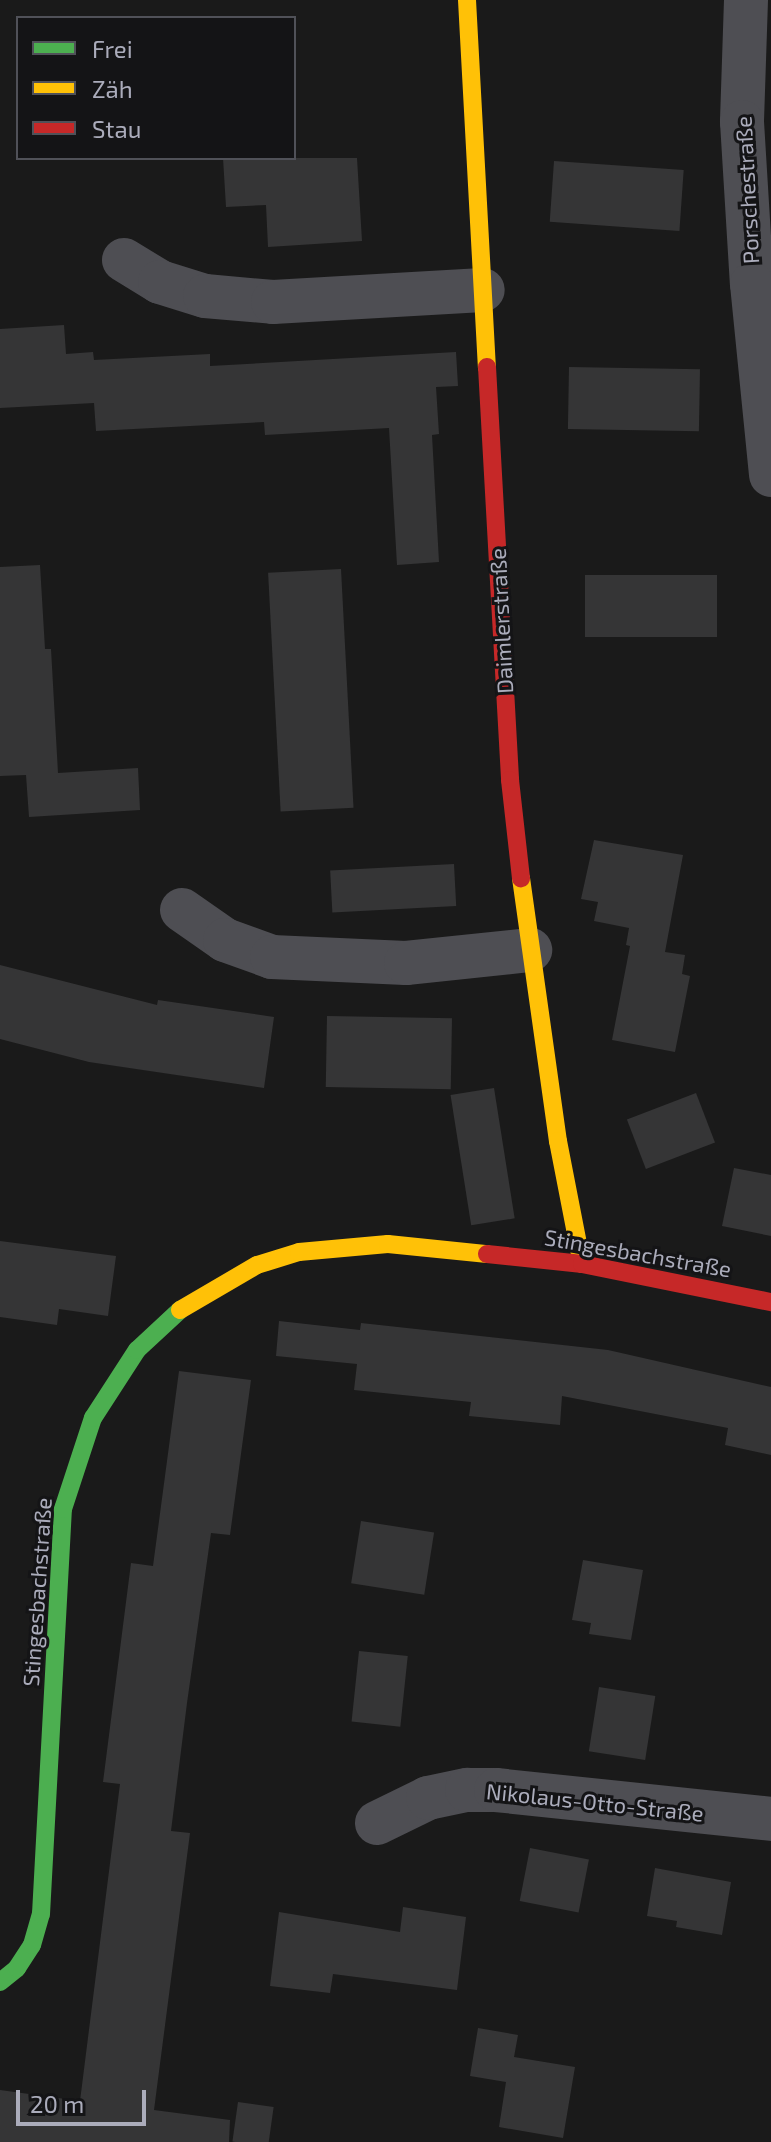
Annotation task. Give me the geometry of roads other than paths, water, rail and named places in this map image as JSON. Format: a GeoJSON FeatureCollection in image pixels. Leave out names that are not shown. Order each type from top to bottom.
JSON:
{"type":"FeatureCollection","features":[{"type":"Feature","properties":{"kind":"street","name":"Daimlerstraße"},"geometry":{"type":"LineString","coordinates":[[467,0],[510,780],[530,950],[558,1141],[582,1264]]}},
{"type":"Feature","properties":{"kind":"street","name":"Porschestraße"},"geometry":{"type":"LineString","coordinates":[[746,0],[742,122],[752,284],[771,475]]}},
{"type":"Feature","properties":{"kind":"street"},"geometry":{"type":"LineString","coordinates":[[124,260],[160,282],[219,297],[273,302],[483,290]]}},
{"type":"Feature","properties":{"kind":"street"},"geometry":{"type":"LineString","coordinates":[[182,910],[225,940],[272,957],[406,963],[530,950]]}},
{"type":"Feature","properties":{"kind":"street","name":"Stingesbachstraße"},"geometry":{"type":"LineString","coordinates":[[0,1982],[17,1968],[32,1945],[41,1914],[63,1509],[93,1418],[137,1350],[191,1300],[257,1265],[299,1252],[388,1244],[582,1264],[771,1302]]}},
{"type":"Feature","properties":{"kind":"street","name":"Nikolaus-Otto-Straße"},"geometry":{"type":"LineString","coordinates":[[377,1823],[428,1798],[467,1790],[496,1790],[771,1819]]}}]}
